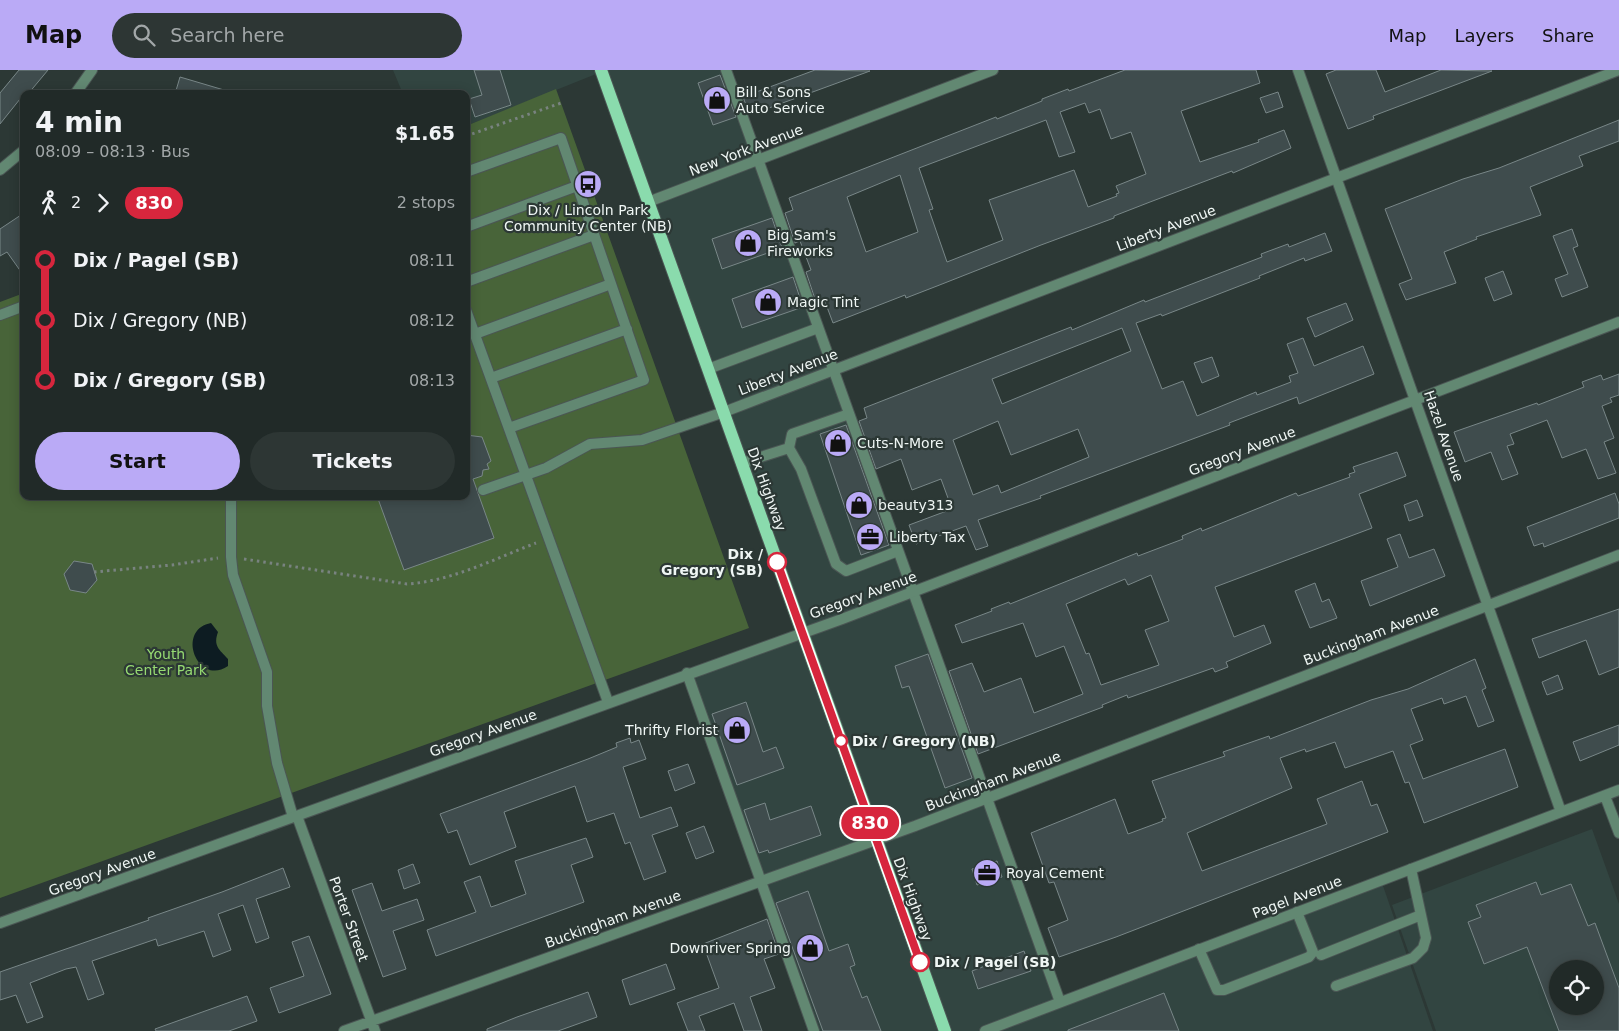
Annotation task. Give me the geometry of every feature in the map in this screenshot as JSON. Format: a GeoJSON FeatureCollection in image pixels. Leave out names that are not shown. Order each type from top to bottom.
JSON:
{"type":"FeatureCollection","features":[{"type":"Feature","properties":{"kind":"main road","name":"Dix Highway"},"geometry":{"type":"LineString","coordinates":[[601,70],[945,1031]]}},
{"type":"Feature","properties":{"kind":"street"},"geometry":{"type":"LineString","coordinates":[[78,90],[92,70]]}},
{"type":"Feature","properties":{"kind":"street"},"geometry":{"type":"LineString","coordinates":[[726,70],[1060,1002]]}},
{"type":"Feature","properties":{"kind":"street","name":"New York Avenue"},"geometry":{"type":"LineString","coordinates":[[648,202],[993,70]]}},
{"type":"Feature","properties":{"kind":"street","name":"Hazel Avenue"},"geometry":{"type":"LineString","coordinates":[[1298,70],[1416,398],[1561,812]]}},
{"type":"Feature","properties":{"kind":"street","name":"Liberty Avenue"},"geometry":{"type":"LineString","coordinates":[[483,490],[546,468],[590,444],[642,440],[724,412],[1619,70]]}},
{"type":"Feature","properties":{"kind":"street"},"geometry":{"type":"LineString","coordinates":[[470,171],[561,138],[644,380],[509,428]]}},
{"type":"Feature","properties":{"kind":"street"},"geometry":{"type":"LineString","coordinates":[[0,170],[20,153]]}},
{"type":"Feature","properties":{"kind":"street"},"geometry":{"type":"LineString","coordinates":[[470,226],[577,186]]}},
{"type":"Feature","properties":{"kind":"street"},"geometry":{"type":"LineString","coordinates":[[470,281],[594,235]]}},
{"type":"Feature","properties":{"kind":"street"},"geometry":{"type":"LineString","coordinates":[[475,334],[611,284]]}},
{"type":"Feature","properties":{"kind":"street"},"geometry":{"type":"LineString","coordinates":[[0,315],[20,308]]}},
{"type":"Feature","properties":{"kind":"street"},"geometry":{"type":"LineString","coordinates":[[470,321],[608,702]]}},
{"type":"Feature","properties":{"kind":"street","name":"Gregory Avenue"},"geometry":{"type":"LineString","coordinates":[[0,923],[913,592],[1416,398],[1619,322]]}},
{"type":"Feature","properties":{"kind":"street"},"geometry":{"type":"LineString","coordinates":[[708,369],[818,328]]}},
{"type":"Feature","properties":{"kind":"street"},"geometry":{"type":"LineString","coordinates":[[491,378],[627,329]]}},
{"type":"Feature","properties":{"kind":"street"},"geometry":{"type":"LineString","coordinates":[[849,414],[792,434],[789,448],[802,469],[836,564],[846,571],[898,551]]}},
{"type":"Feature","properties":{"kind":"street"},"geometry":{"type":"LineString","coordinates":[[742,463],[789,448]]}},
{"type":"Feature","properties":{"kind":"street","name":"Porter Street"},"geometry":{"type":"LineString","coordinates":[[231,500],[231,557],[234,575],[267,672],[267,706],[277,763],[373,1026]]}},
{"type":"Feature","properties":{"kind":"street","name":"Buckingham Avenue"},"geometry":{"type":"LineString","coordinates":[[344,1031],[373,1026],[760,880],[987,798],[1619,555]]}},
{"type":"Feature","properties":{"kind":"street"},"geometry":{"type":"LineString","coordinates":[[687,673],[814,1031]]}},
{"type":"Feature","properties":{"kind":"street","name":"Pagel Avenue"},"geometry":{"type":"LineString","coordinates":[[985,1031],[1619,790]]}},
{"type":"Feature","properties":{"kind":"street"},"geometry":{"type":"LineString","coordinates":[[1605,796],[1619,833]]}},
{"type":"Feature","properties":{"kind":"street"},"geometry":{"type":"LineString","coordinates":[[1336,986],[1412,958],[1423,948],[1426,938],[1411,869]]}},
{"type":"Feature","properties":{"kind":"street"},"geometry":{"type":"LineString","coordinates":[[1198,950],[1217,990],[1224,990],[1309,957],[1313,952],[1298,912]]}},
{"type":"Feature","properties":{"kind":"street"},"geometry":{"type":"LineString","coordinates":[[1321,955],[1421,915]]}},
{"type":"Feature","properties":{"kind":"path"},"geometry":{"type":"LineString","coordinates":[[470,135],[564,102]]}},
{"type":"Feature","properties":{"kind":"path"},"geometry":{"type":"LineString","coordinates":[[94,572],[172,565],[231,557],[387,582],[414,584],[449,577],[549,539]]}},
{"type":"Feature","properties":{"kind":"shaded area"},"geometry":{"type":"Polygon","coordinates":[[[393,70],[726,70],[1060,1002],[1381,880],[1433,1031],[814,1031],[687,673],[802,633],[601,72],[470,124],[470,90],[401,90],[393,70]]]}},
{"type":"Feature","properties":{"kind":"shaded area"},"geometry":{"type":"Polygon","coordinates":[[[211,623],[218,632],[216,641],[218,647],[228,659],[228,666],[217,670],[208,669],[200,663],[195,655],[193,645],[194,636],[200,628],[211,623]]]}},
{"type":"Feature","properties":{"kind":"shaded area"},"geometry":{"type":"Polygon","coordinates":[[[1592,829],[1619,904],[1619,1031],[1436,1031],[1392,905],[1592,829]]]}},
{"type":"Feature","properties":{"kind":"green space","name":"Youth Center Park"},"geometry":{"type":"Polygon","coordinates":[[[556,89],[749,628],[0,898],[0,302],[20,294],[20,500],[470,500],[470,124],[556,89]]]}},
{"type":"Feature","properties":{"kind":"building"},"geometry":{"type":"Polygon","coordinates":[[[19,70],[48,70],[31,90],[20,90],[20,99],[0,124],[0,93],[19,70]]]}},
{"type":"Feature","properties":{"kind":"building"},"geometry":{"type":"Polygon","coordinates":[[[474,70],[500,70],[511,105],[475,117],[470,99],[482,95],[474,70]]]}},
{"type":"Feature","properties":{"kind":"building"},"geometry":{"type":"Polygon","coordinates":[[[815,70],[870,71],[758,112],[757,110],[749,113],[743,97],[815,70]]]}},
{"type":"Feature","properties":{"kind":"building"},"geometry":{"type":"Polygon","coordinates":[[[1125,70],[1256,70],[1260,83],[1181,111],[1200,162],[1259,142],[1258,140],[1284,130],[1291,148],[1233,173],[1232,171],[1150,202],[1114,216],[1114,218],[906,298],[905,295],[833,323],[824,299],[816,302],[806,272],[811,270],[800,241],[795,243],[785,213],[793,210],[789,198],[996,117],[997,119],[1068,89],[1069,91],[1125,70]],[[1085,103],[1060,112],[1075,152],[1059,157],[1046,120],[919,168],[933,209],[929,210],[947,262],[1003,240],[989,200],[1074,170],[1088,207],[1117,196],[1116,194],[1119,193],[1116,186],[1146,174],[1131,132],[1111,139],[1100,109],[1089,113],[1085,103]],[[900,175],[847,197],[866,252],[918,232],[900,175]]]}},
{"type":"Feature","properties":{"kind":"building"},"geometry":{"type":"Polygon","coordinates":[[[1336,70],[1376,70],[1385,92],[1441,70],[1492,71],[1373,116],[1374,119],[1348,129],[1326,74],[1336,70]]]}},
{"type":"Feature","properties":{"kind":"building","name":"Bill & Sons Auto Service"},"geometry":{"type":"Polygon","coordinates":[[[720,75],[736,117],[713,125],[698,83],[720,75]]]}},
{"type":"Feature","properties":{"kind":"building"},"geometry":{"type":"Polygon","coordinates":[[[180,77],[224,90],[176,90],[180,77]]]}},
{"type":"Feature","properties":{"kind":"building"},"geometry":{"type":"Polygon","coordinates":[[[1278,92],[1283,107],[1266,113],[1260,98],[1278,92]]]}},
{"type":"Feature","properties":{"kind":"building"},"geometry":{"type":"Polygon","coordinates":[[[1619,120],[1619,141],[1579,156],[1583,166],[1530,187],[1541,215],[1476,237],[1477,239],[1444,252],[1456,283],[1406,300],[1399,284],[1412,279],[1385,209],[1463,179],[1499,168],[1619,120]]]}},
{"type":"Feature","properties":{"kind":"building"},"geometry":{"type":"Polygon","coordinates":[[[20,216],[20,270],[7,252],[0,256],[0,229],[20,216]]]}},
{"type":"Feature","properties":{"kind":"building","name":"Big Sam's Fireworks"},"geometry":{"type":"Polygon","coordinates":[[[772,218],[782,248],[722,269],[712,239],[772,218]]]}},
{"type":"Feature","properties":{"kind":"building"},"geometry":{"type":"Polygon","coordinates":[[[1572,229],[1578,246],[1573,248],[1588,287],[1562,297],[1555,279],[1568,274],[1553,236],[1572,229]]]}},
{"type":"Feature","properties":{"kind":"building"},"geometry":{"type":"Polygon","coordinates":[[[1325,233],[1332,251],[1305,261],[1304,258],[1259,276],[1260,278],[1162,316],[1161,314],[1136,323],[1162,389],[1183,381],[1197,416],[1256,392],[1257,395],[1291,382],[1289,376],[1298,373],[1287,344],[1303,338],[1314,366],[1363,346],[1374,374],[1299,404],[1297,397],[1229,423],[1230,425],[1040,496],[1041,498],[978,520],[988,546],[976,550],[966,526],[916,544],[909,525],[952,509],[941,479],[912,490],[901,459],[876,469],[859,421],[867,418],[864,408],[1071,327],[1072,330],[1144,300],[1145,302],[1262,257],[1261,254],[1288,244],[1289,247],[1325,233]],[[1122,328],[992,379],[1002,404],[1131,351],[1122,328]],[[998,421],[953,440],[973,495],[998,485],[1001,493],[1089,457],[1078,429],[1011,455],[998,421]]]}},
{"type":"Feature","properties":{"kind":"building"},"geometry":{"type":"Polygon","coordinates":[[[1503,271],[1512,294],[1494,301],[1485,278],[1503,271]]]}},
{"type":"Feature","properties":{"kind":"building","name":"Magic Tint"},"geometry":{"type":"Polygon","coordinates":[[[793,277],[803,307],[742,328],[732,299],[793,277]]]}},
{"type":"Feature","properties":{"kind":"building"},"geometry":{"type":"Polygon","coordinates":[[[1346,303],[1353,320],[1315,337],[1307,318],[1346,303]]]}},
{"type":"Feature","properties":{"kind":"building"},"geometry":{"type":"Polygon","coordinates":[[[1212,357],[1219,376],[1202,383],[1194,363],[1212,357]]]}},
{"type":"Feature","properties":{"kind":"building"},"geometry":{"type":"Polygon","coordinates":[[[1619,374],[1619,395],[1610,398],[1612,402],[1602,406],[1614,438],[1604,442],[1616,473],[1598,479],[1586,449],[1562,458],[1547,420],[1510,434],[1514,444],[1507,446],[1518,474],[1502,480],[1491,452],[1465,462],[1454,432],[1537,403],[1538,405],[1584,387],[1582,382],[1601,375],[1603,380],[1619,374]]]}},
{"type":"Feature","properties":{"kind":"building"},"geometry":{"type":"Polygon","coordinates":[[[846,425],[889,545],[861,555],[820,434],[846,425]]]}},
{"type":"Feature","properties":{"kind":"building"},"geometry":{"type":"Polygon","coordinates":[[[470,436],[482,437],[491,461],[487,464],[489,469],[483,470],[482,476],[473,479],[494,538],[404,570],[378,500],[470,500],[470,436]]]}},
{"type":"Feature","properties":{"kind":"building"},"geometry":{"type":"Polygon","coordinates":[[[1397,452],[1406,476],[1359,494],[1372,528],[1215,587],[1234,637],[1264,625],[1271,643],[1226,662],[1228,667],[1215,672],[1213,668],[1128,698],[1127,695],[1102,705],[1103,707],[978,754],[949,671],[972,663],[984,692],[1021,678],[1034,713],[1083,694],[1064,646],[1036,657],[1023,623],[962,643],[955,625],[992,611],[991,609],[1009,602],[1010,604],[1137,553],[1138,556],[1183,539],[1182,536],[1201,528],[1202,531],[1296,493],[1298,496],[1350,477],[1349,474],[1355,472],[1353,467],[1397,452]],[[1151,575],[1128,585],[1125,579],[1066,604],[1086,654],[1089,653],[1101,685],[1159,665],[1145,630],[1169,621],[1151,575]]]}},
{"type":"Feature","properties":{"kind":"building"},"geometry":{"type":"Polygon","coordinates":[[[1615,493],[1619,504],[1619,518],[1544,547],[1543,543],[1534,546],[1527,527],[1615,493]]]}},
{"type":"Feature","properties":{"kind":"building"},"geometry":{"type":"Polygon","coordinates":[[[1417,500],[1423,516],[1409,521],[1404,505],[1417,500]]]}},
{"type":"Feature","properties":{"kind":"building"},"geometry":{"type":"Polygon","coordinates":[[[1400,534],[1409,558],[1434,549],[1445,576],[1370,606],[1361,581],[1398,567],[1387,539],[1400,534]]]}},
{"type":"Feature","properties":{"kind":"building"},"geometry":{"type":"Polygon","coordinates":[[[74,561],[92,564],[97,580],[86,593],[70,590],[64,574],[74,561]]]}},
{"type":"Feature","properties":{"kind":"building"},"geometry":{"type":"Polygon","coordinates":[[[1315,583],[1322,602],[1329,599],[1337,618],[1310,628],[1295,591],[1315,583]]]}},
{"type":"Feature","properties":{"kind":"building"},"geometry":{"type":"Polygon","coordinates":[[[1619,609],[1619,667],[1599,675],[1586,640],[1539,658],[1532,639],[1619,609]]]}},
{"type":"Feature","properties":{"kind":"building"},"geometry":{"type":"Polygon","coordinates":[[[928,654],[972,778],[945,788],[909,686],[902,688],[895,666],[928,654]]]}},
{"type":"Feature","properties":{"kind":"building"},"geometry":{"type":"Polygon","coordinates":[[[1475,659],[1486,688],[1482,690],[1494,721],[1478,727],[1466,696],[1444,704],[1442,698],[1411,709],[1423,740],[1410,745],[1423,779],[1505,749],[1518,787],[1424,823],[1409,782],[1405,783],[1393,751],[1345,768],[1335,742],[1306,752],[1305,749],[1280,758],[1292,788],[1187,833],[1202,871],[1327,824],[1317,799],[1362,781],[1371,806],[1377,804],[1388,832],[1116,937],[1059,957],[1048,928],[1068,920],[1054,882],[1049,883],[1031,833],[1115,799],[1128,834],[1163,821],[1162,819],[1166,818],[1152,781],[1225,756],[1223,752],[1269,736],[1270,739],[1371,700],[1408,689],[1475,659]]]}},
{"type":"Feature","properties":{"kind":"building"},"geometry":{"type":"Polygon","coordinates":[[[1558,675],[1563,689],[1547,695],[1542,682],[1558,675]]]}},
{"type":"Feature","properties":{"kind":"building","name":"Thrifty Florist"},"geometry":{"type":"Polygon","coordinates":[[[746,702],[763,752],[776,747],[784,768],[737,785],[712,714],[746,702]]]}},
{"type":"Feature","properties":{"kind":"building"},"geometry":{"type":"Polygon","coordinates":[[[1619,725],[1619,745],[1580,761],[1573,742],[1619,725]]]}},
{"type":"Feature","properties":{"kind":"building"},"geometry":{"type":"Polygon","coordinates":[[[630,738],[631,743],[639,740],[646,759],[623,767],[640,818],[671,807],[678,826],[652,835],[666,872],[644,880],[630,842],[625,844],[614,813],[587,822],[575,786],[504,812],[516,847],[470,865],[457,830],[448,833],[440,814],[588,759],[617,747],[616,743],[630,738]]]}},
{"type":"Feature","properties":{"kind":"building"},"geometry":{"type":"Polygon","coordinates":[[[688,764],[695,783],[675,791],[668,771],[688,764]]]}},
{"type":"Feature","properties":{"kind":"building"},"geometry":{"type":"Polygon","coordinates":[[[765,803],[770,820],[811,806],[821,835],[769,853],[768,850],[759,853],[744,810],[765,803]]]}},
{"type":"Feature","properties":{"kind":"building"},"geometry":{"type":"Polygon","coordinates":[[[704,826],[714,852],[696,859],[686,833],[704,826]]]}},
{"type":"Feature","properties":{"kind":"building"},"geometry":{"type":"Polygon","coordinates":[[[586,838],[593,857],[571,865],[584,902],[436,956],[427,930],[476,912],[464,882],[480,876],[491,907],[497,905],[526,894],[515,861],[586,838]]]}},
{"type":"Feature","properties":{"kind":"building","name":"Royal Cement"},"geometry":{"type":"Polygon","coordinates":[[[997,861],[1002,877],[977,885],[972,869],[997,861]]]}},
{"type":"Feature","properties":{"kind":"building"},"geometry":{"type":"Polygon","coordinates":[[[413,864],[420,883],[404,889],[398,870],[413,864]]]}},
{"type":"Feature","properties":{"kind":"building"},"geometry":{"type":"Polygon","coordinates":[[[283,868],[290,887],[256,899],[269,938],[256,943],[243,905],[218,914],[231,950],[213,957],[204,931],[158,946],[156,939],[92,961],[104,994],[88,1000],[76,967],[66,969],[30,983],[43,1017],[27,1023],[16,995],[0,1000],[0,972],[149,920],[148,918],[283,868]]]}},
{"type":"Feature","properties":{"kind":"building"},"geometry":{"type":"Polygon","coordinates":[[[1536,882],[1541,895],[1571,884],[1588,926],[1595,923],[1619,988],[1619,1031],[1559,1031],[1553,1015],[1604,1015],[1604,960],[1549,960],[1549,1005],[1527,947],[1484,964],[1468,922],[1481,917],[1476,905],[1536,882]]]}},
{"type":"Feature","properties":{"kind":"building"},"geometry":{"type":"Polygon","coordinates":[[[372,883],[382,911],[417,899],[424,920],[393,931],[406,969],[383,977],[352,890],[372,883]]]}},
{"type":"Feature","properties":{"kind":"building","name":"Downriver Spring"},"geometry":{"type":"Polygon","coordinates":[[[808,891],[829,951],[848,944],[855,965],[850,967],[862,998],[867,996],[881,1031],[823,1031],[776,903],[808,891]]]}},
{"type":"Feature","properties":{"kind":"building"},"geometry":{"type":"Polygon","coordinates":[[[767,919],[779,954],[764,959],[775,988],[750,997],[762,1031],[744,1031],[734,1003],[699,1016],[705,1031],[688,1031],[677,1003],[719,988],[703,944],[767,919]]]}},
{"type":"Feature","properties":{"kind":"building"},"geometry":{"type":"Polygon","coordinates":[[[309,936],[331,994],[279,1013],[270,988],[304,976],[292,942],[309,936]]]}},
{"type":"Feature","properties":{"kind":"building"},"geometry":{"type":"Polygon","coordinates":[[[1024,951],[1031,971],[978,989],[972,971],[1024,951]]]}},
{"type":"Feature","properties":{"kind":"building"},"geometry":{"type":"Polygon","coordinates":[[[666,964],[675,989],[630,1005],[622,980],[666,964]]]}},
{"type":"Feature","properties":{"kind":"building"},"geometry":{"type":"Polygon","coordinates":[[[588,992],[597,1017],[558,1031],[487,1031],[487,1029],[517,1017],[588,992]]]}},
{"type":"Feature","properties":{"kind":"building"},"geometry":{"type":"Polygon","coordinates":[[[1164,993],[1179,1031],[1068,1031],[1068,1030],[1164,993]]]}},
{"type":"Feature","properties":{"kind":"building"},"geometry":{"type":"Polygon","coordinates":[[[247,996],[257,1021],[229,1031],[156,1031],[155,1029],[247,996]]]}},
{"type":"Feature","properties":{"kind":"bus line","name":"830"},"geometry":{"type":"LineString","coordinates":[[777,562],[920,962]]}},
{"type":"Feature","properties":{"kind":"place","name":"Bill & Sons Auto Service"},"geometry":{"type":"Point","coordinates":[717,100]}},
{"type":"Feature","properties":{"kind":"place","name":"Dix / Lincoln Park Community Center (NB)"},"geometry":{"type":"Point","coordinates":[588,184]}},
{"type":"Feature","properties":{"kind":"place","name":"Big Sam's Fireworks"},"geometry":{"type":"Point","coordinates":[748,243]}},
{"type":"Feature","properties":{"kind":"place","name":"Magic Tint"},"geometry":{"type":"Point","coordinates":[768,302]}},
{"type":"Feature","properties":{"kind":"place","name":"Cuts-N-More"},"geometry":{"type":"Point","coordinates":[838,443]}},
{"type":"Feature","properties":{"kind":"place","name":"beauty313"},"geometry":{"type":"Point","coordinates":[859,505]}},
{"type":"Feature","properties":{"kind":"place","name":"Liberty Tax"},"geometry":{"type":"Point","coordinates":[870,537]}},
{"type":"Feature","properties":{"kind":"place","name":"Dix / Gregory (SB)"},"geometry":{"type":"Point","coordinates":[777,562]}},
{"type":"Feature","properties":{"kind":"place","name":"Thrifty Florist"},"geometry":{"type":"Point","coordinates":[737,730]}},
{"type":"Feature","properties":{"kind":"place","name":"Dix / Gregory (NB)"},"geometry":{"type":"Point","coordinates":[841,741]}},
{"type":"Feature","properties":{"kind":"place","name":"Royal Cement"},"geometry":{"type":"Point","coordinates":[987,873]}},
{"type":"Feature","properties":{"kind":"place","name":"Downriver Spring"},"geometry":{"type":"Point","coordinates":[810,948]}},
{"type":"Feature","properties":{"kind":"place","name":"Dix / Pagel (SB)"},"geometry":{"type":"Point","coordinates":[920,962]}}]}
